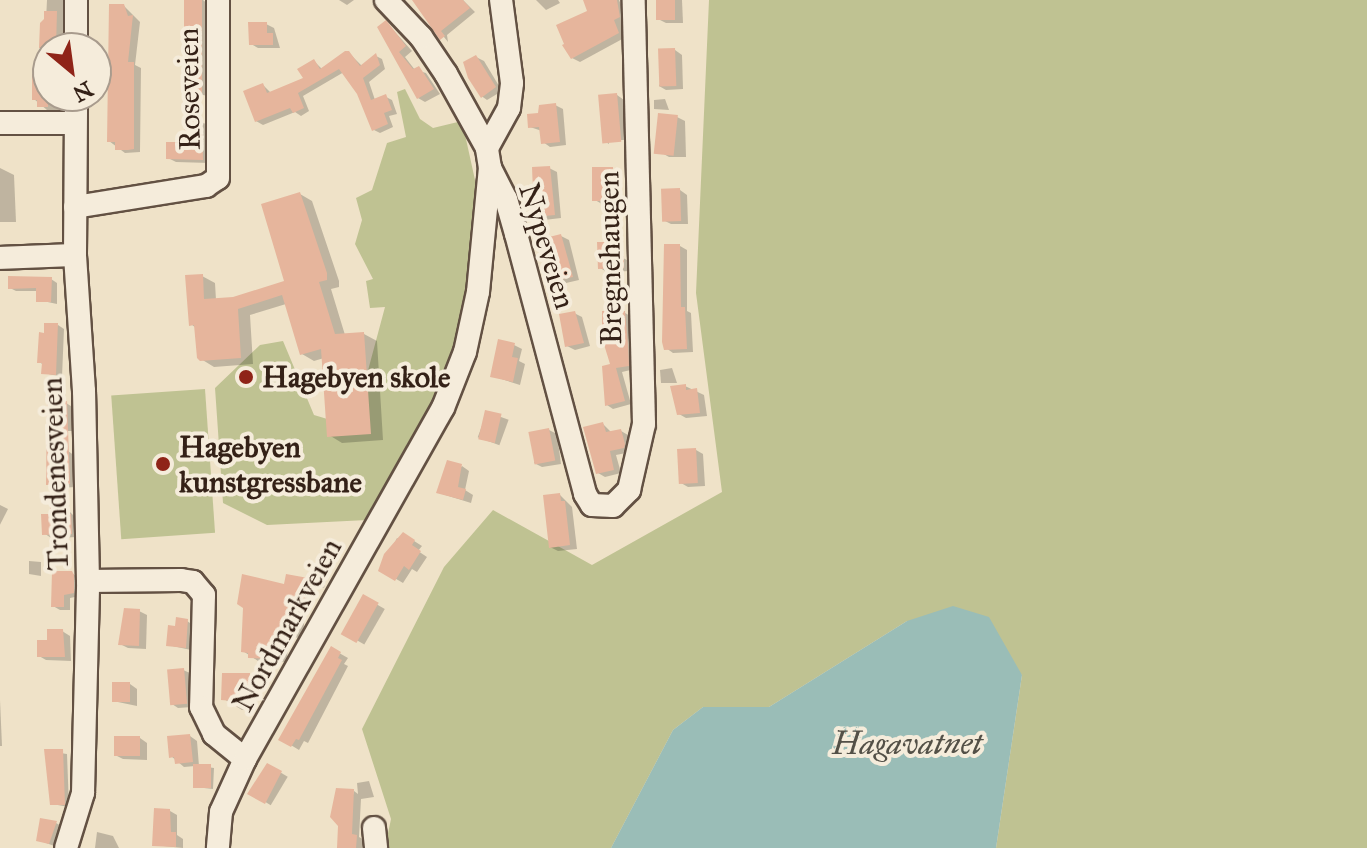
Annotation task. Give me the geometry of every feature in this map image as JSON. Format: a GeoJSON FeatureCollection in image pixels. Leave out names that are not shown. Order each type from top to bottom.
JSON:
{"type":"FeatureCollection","features":[{"type":"Feature","properties":{"kind":"street"},"geometry":{"type":"LineString","coordinates":[[76,0],[76,32]]}},
{"type":"Feature","properties":{"kind":"street","name":"Roseveien"},"geometry":{"type":"LineString","coordinates":[[75,207],[206,186],[218,178],[218,0]]}},
{"type":"Feature","properties":{"kind":"street"},"geometry":{"type":"LineString","coordinates":[[386,0],[421,37],[446,74],[488,158]]}},
{"type":"Feature","properties":{"kind":"street"},"geometry":{"type":"LineString","coordinates":[[488,158],[509,108],[512,83],[501,0]]}},
{"type":"Feature","properties":{"kind":"street","name":"Bregnehaugen"},"geometry":{"type":"LineString","coordinates":[[613,506],[629,490],[638,464],[644,424],[634,0]]}},
{"type":"Feature","properties":{"kind":"street","name":"Trondenesveien"},"geometry":{"type":"LineString","coordinates":[[66,848],[83,793],[88,581],[84,406],[75,255],[75,112]]}},
{"type":"Feature","properties":{"kind":"street"},"geometry":{"type":"LineString","coordinates":[[0,123],[75,123]]}},
{"type":"Feature","properties":{"kind":"street","name":"Nypeveien"},"geometry":{"type":"LineString","coordinates":[[488,158],[506,199],[585,494],[592,505],[613,506]]}},
{"type":"Feature","properties":{"kind":"street","name":"Nordmarkveien"},"geometry":{"type":"LineString","coordinates":[[218,848],[221,812],[245,759],[409,471],[455,380],[478,292],[488,158]]}},
{"type":"Feature","properties":{"kind":"street"},"geometry":{"type":"LineString","coordinates":[[0,258],[75,255]]}},
{"type":"Feature","properties":{"kind":"street"},"geometry":{"type":"LineString","coordinates":[[88,581],[181,580],[200,588],[206,604],[201,707],[214,734],[245,759]]}},
{"type":"Feature","properties":{"kind":"green space"},"geometry":{"type":"Polygon","coordinates":[[[709,0],[1367,0],[1367,848],[996,848],[1022,675],[907,621],[769,707],[703,707],[673,730],[611,848],[385,848],[391,819],[362,729],[444,567],[493,510],[592,565],[722,492],[696,293],[709,0]]]}},
{"type":"Feature","properties":{"kind":"green space"},"geometry":{"type":"Polygon","coordinates":[[[405,89],[420,119],[433,128],[462,121],[475,180],[479,262],[441,394],[367,520],[267,525],[223,503],[215,388],[260,345],[283,341],[314,415],[344,424],[359,404],[385,307],[370,308],[366,281],[373,279],[355,244],[362,220],[356,198],[372,190],[387,143],[406,137],[397,92],[405,89]]]}},
{"type":"Feature","properties":{"kind":"green space","name":"Hagebyen kunstgressbane"},"geometry":{"type":"Polygon","coordinates":[[[205,389],[215,533],[121,539],[111,396],[205,389]]]}},
{"type":"Feature","properties":{"kind":"water","name":"Hagavatnet"},"geometry":{"type":"Polygon","coordinates":[[[953,606],[989,617],[1022,675],[996,848],[611,848],[673,730],[703,707],[769,707],[907,621],[953,606]]]}},
{"type":"Feature","properties":{"kind":"building"},"geometry":{"type":"Polygon","coordinates":[[[184,0],[202,0],[202,93],[184,93],[184,0]]]}},
{"type":"Feature","properties":{"kind":"building"},"geometry":{"type":"Polygon","coordinates":[[[412,0],[463,0],[470,8],[441,31],[445,36],[440,40],[412,0]]]}},
{"type":"Feature","properties":{"kind":"building"},"geometry":{"type":"Polygon","coordinates":[[[583,0],[617,0],[620,17],[614,20],[619,33],[571,59],[562,45],[556,25],[587,11],[583,0]]]}},
{"type":"Feature","properties":{"kind":"building"},"geometry":{"type":"Polygon","coordinates":[[[656,0],[675,0],[675,20],[656,20],[656,0]]]}},
{"type":"Feature","properties":{"kind":"building"},"geometry":{"type":"Polygon","coordinates":[[[109,4],[124,4],[128,16],[133,15],[128,62],[134,62],[134,149],[115,150],[115,142],[107,142],[107,112],[112,112],[112,32],[109,32],[109,4]]]}},
{"type":"Feature","properties":{"kind":"building"},"geometry":{"type":"Polygon","coordinates":[[[44,11],[57,11],[56,32],[40,32],[40,23],[44,19],[44,11]]]}},
{"type":"Feature","properties":{"kind":"building"},"geometry":{"type":"Polygon","coordinates":[[[386,20],[406,46],[399,52],[413,69],[419,66],[434,89],[417,99],[377,27],[386,20]]]}},
{"type":"Feature","properties":{"kind":"building"},"geometry":{"type":"Polygon","coordinates":[[[248,22],[267,22],[267,33],[273,33],[273,45],[249,45],[248,22]]]}},
{"type":"Feature","properties":{"kind":"building"},"geometry":{"type":"Polygon","coordinates":[[[675,48],[676,86],[659,87],[658,49],[675,48]]]}},
{"type":"Feature","properties":{"kind":"building"},"geometry":{"type":"Polygon","coordinates":[[[349,51],[360,66],[376,53],[380,65],[363,78],[371,100],[386,94],[392,110],[384,113],[388,124],[372,131],[357,94],[339,69],[298,93],[304,108],[293,113],[290,108],[255,122],[243,91],[263,83],[267,93],[303,78],[297,69],[314,59],[320,69],[349,51]]]}},
{"type":"Feature","properties":{"kind":"building"},"geometry":{"type":"Polygon","coordinates":[[[476,55],[496,87],[481,98],[468,78],[463,62],[476,55]]]}},
{"type":"Feature","properties":{"kind":"building"},"geometry":{"type":"Polygon","coordinates":[[[617,93],[621,142],[602,143],[598,95],[617,93]]]}},
{"type":"Feature","properties":{"kind":"building"},"geometry":{"type":"Polygon","coordinates":[[[556,103],[560,142],[541,144],[539,127],[528,128],[527,114],[538,113],[539,105],[556,103]]]}},
{"type":"Feature","properties":{"kind":"building"},"geometry":{"type":"Polygon","coordinates":[[[658,113],[678,115],[674,156],[654,154],[658,113]]]}},
{"type":"Feature","properties":{"kind":"building"},"geometry":{"type":"Polygon","coordinates":[[[184,120],[202,120],[203,160],[166,159],[166,142],[185,142],[184,120]]]}},
{"type":"Feature","properties":{"kind":"building"},"geometry":{"type":"Polygon","coordinates":[[[550,166],[555,215],[534,217],[532,167],[550,166]]]}},
{"type":"Feature","properties":{"kind":"building"},"geometry":{"type":"Polygon","coordinates":[[[592,167],[613,167],[613,201],[592,201],[592,167]]]}},
{"type":"Feature","properties":{"kind":"building"},"geometry":{"type":"Polygon","coordinates":[[[680,188],[681,221],[662,222],[661,189],[680,188]]]}},
{"type":"Feature","properties":{"kind":"building"},"geometry":{"type":"Polygon","coordinates":[[[300,192],[327,273],[327,280],[319,282],[335,334],[364,332],[371,434],[327,437],[321,349],[300,355],[282,295],[238,309],[241,358],[200,361],[197,358],[194,325],[189,326],[185,275],[203,274],[204,299],[233,297],[284,281],[261,204],[300,192]]]}},
{"type":"Feature","properties":{"kind":"building"},"geometry":{"type":"Polygon","coordinates":[[[561,234],[573,277],[557,280],[548,243],[549,237],[561,234]]]}},
{"type":"Feature","properties":{"kind":"building"},"geometry":{"type":"Polygon","coordinates":[[[597,242],[616,242],[616,256],[624,256],[624,268],[598,269],[597,242]]]}},
{"type":"Feature","properties":{"kind":"building"},"geometry":{"type":"Polygon","coordinates":[[[664,244],[680,244],[681,307],[685,307],[687,349],[664,350],[662,342],[664,244]]]}},
{"type":"Feature","properties":{"kind":"building"},"geometry":{"type":"Polygon","coordinates":[[[8,276],[52,277],[51,302],[36,302],[36,288],[8,289],[8,276]]]}},
{"type":"Feature","properties":{"kind":"building"},"geometry":{"type":"Polygon","coordinates":[[[575,311],[584,343],[565,347],[559,314],[575,311]]]}},
{"type":"Feature","properties":{"kind":"building"},"geometry":{"type":"Polygon","coordinates":[[[602,311],[625,311],[629,366],[616,368],[625,401],[605,406],[602,366],[610,364],[602,338],[602,311]]]}},
{"type":"Feature","properties":{"kind":"building"},"geometry":{"type":"Polygon","coordinates":[[[44,323],[58,323],[56,375],[41,374],[42,363],[37,363],[39,332],[44,333],[44,323]]]}},
{"type":"Feature","properties":{"kind":"building"},"geometry":{"type":"Polygon","coordinates":[[[498,339],[515,343],[512,357],[518,358],[513,382],[490,377],[498,339]]]}},
{"type":"Feature","properties":{"kind":"building"},"geometry":{"type":"Polygon","coordinates":[[[686,384],[686,390],[697,388],[700,413],[677,415],[670,386],[686,384]]]}},
{"type":"Feature","properties":{"kind":"building"},"geometry":{"type":"Polygon","coordinates":[[[67,401],[70,484],[46,485],[47,402],[67,401]]]}},
{"type":"Feature","properties":{"kind":"building"},"geometry":{"type":"Polygon","coordinates":[[[485,410],[502,414],[495,443],[478,439],[485,410]]]}},
{"type":"Feature","properties":{"kind":"building"},"geometry":{"type":"Polygon","coordinates":[[[603,422],[606,432],[621,429],[625,444],[624,448],[610,451],[614,470],[596,474],[583,427],[603,422]]]}},
{"type":"Feature","properties":{"kind":"building"},"geometry":{"type":"Polygon","coordinates":[[[549,428],[555,460],[535,464],[528,432],[549,428]]]}},
{"type":"Feature","properties":{"kind":"building"},"geometry":{"type":"Polygon","coordinates":[[[696,448],[698,483],[679,484],[677,449],[696,448]]]}},
{"type":"Feature","properties":{"kind":"building"},"geometry":{"type":"Polygon","coordinates":[[[447,460],[462,464],[458,487],[466,489],[463,500],[436,493],[447,460]]]}},
{"type":"Feature","properties":{"kind":"building"},"geometry":{"type":"Polygon","coordinates":[[[560,493],[561,501],[565,501],[570,545],[549,548],[543,495],[560,493]]]}},
{"type":"Feature","properties":{"kind":"building"},"geometry":{"type":"Polygon","coordinates":[[[50,507],[67,507],[67,514],[71,514],[72,534],[42,535],[41,514],[50,514],[50,507]]]}},
{"type":"Feature","properties":{"kind":"building"},"geometry":{"type":"Polygon","coordinates":[[[403,532],[415,540],[412,545],[421,551],[409,570],[404,566],[395,581],[378,571],[384,554],[403,532]]]}},
{"type":"Feature","properties":{"kind":"building"},"geometry":{"type":"Polygon","coordinates":[[[52,571],[72,571],[74,575],[74,593],[64,595],[64,607],[51,607],[52,571]]]}},
{"type":"Feature","properties":{"kind":"building"},"geometry":{"type":"Polygon","coordinates":[[[242,574],[284,584],[286,574],[308,578],[303,609],[298,608],[296,635],[281,634],[280,659],[248,658],[248,653],[241,652],[243,608],[237,604],[242,574]]]}},
{"type":"Feature","properties":{"kind":"building"},"geometry":{"type":"Polygon","coordinates":[[[363,594],[379,603],[356,643],[341,634],[363,594]]]}},
{"type":"Feature","properties":{"kind":"building"},"geometry":{"type":"Polygon","coordinates":[[[124,608],[140,609],[139,646],[118,645],[124,608]]]}},
{"type":"Feature","properties":{"kind":"building"},"geometry":{"type":"Polygon","coordinates":[[[176,617],[188,619],[186,648],[166,646],[168,625],[175,626],[176,617]]]}},
{"type":"Feature","properties":{"kind":"building"},"geometry":{"type":"Polygon","coordinates":[[[47,629],[63,629],[65,657],[37,657],[37,640],[47,640],[47,629]]]}},
{"type":"Feature","properties":{"kind":"building"},"geometry":{"type":"Polygon","coordinates":[[[331,646],[341,652],[338,658],[342,660],[299,740],[296,739],[291,747],[278,740],[331,646]]]}},
{"type":"Feature","properties":{"kind":"building"},"geometry":{"type":"Polygon","coordinates":[[[184,668],[187,704],[170,705],[167,669],[184,668]]]}},
{"type":"Feature","properties":{"kind":"building"},"geometry":{"type":"Polygon","coordinates":[[[222,673],[250,673],[249,707],[233,706],[233,701],[221,700],[222,673]]]}},
{"type":"Feature","properties":{"kind":"building"},"geometry":{"type":"Polygon","coordinates":[[[112,682],[130,682],[130,702],[112,702],[112,682]]]}},
{"type":"Feature","properties":{"kind":"building"},"geometry":{"type":"Polygon","coordinates":[[[190,734],[193,762],[175,764],[174,757],[169,758],[167,736],[190,734]]]}},
{"type":"Feature","properties":{"kind":"building"},"geometry":{"type":"Polygon","coordinates":[[[114,736],[140,736],[140,756],[114,756],[114,736]]]}},
{"type":"Feature","properties":{"kind":"building"},"geometry":{"type":"Polygon","coordinates":[[[44,749],[63,749],[65,805],[50,805],[44,749]]]}},
{"type":"Feature","properties":{"kind":"building"},"geometry":{"type":"Polygon","coordinates":[[[267,763],[282,771],[265,804],[247,794],[267,763]]]}},
{"type":"Feature","properties":{"kind":"building"},"geometry":{"type":"Polygon","coordinates":[[[193,764],[211,764],[211,788],[193,788],[193,764]]]}},
{"type":"Feature","properties":{"kind":"building"},"geometry":{"type":"Polygon","coordinates":[[[336,788],[354,789],[352,834],[357,835],[356,848],[337,848],[338,826],[330,817],[336,788]]]}},
{"type":"Feature","properties":{"kind":"building"},"geometry":{"type":"Polygon","coordinates":[[[154,808],[170,809],[171,832],[176,832],[176,847],[152,846],[154,808]]]}},
{"type":"Feature","properties":{"kind":"building"},"geometry":{"type":"Polygon","coordinates":[[[40,818],[57,821],[49,844],[36,841],[40,818]]]}},
{"type":"Feature","properties":{"kind":"place","name":"Hagebyen skole"},"geometry":{"type":"Point","coordinates":[246,377]}},
{"type":"Feature","properties":{"kind":"place","name":"Hagebyen kunstgressbane"},"geometry":{"type":"Point","coordinates":[163,464]}}]}
